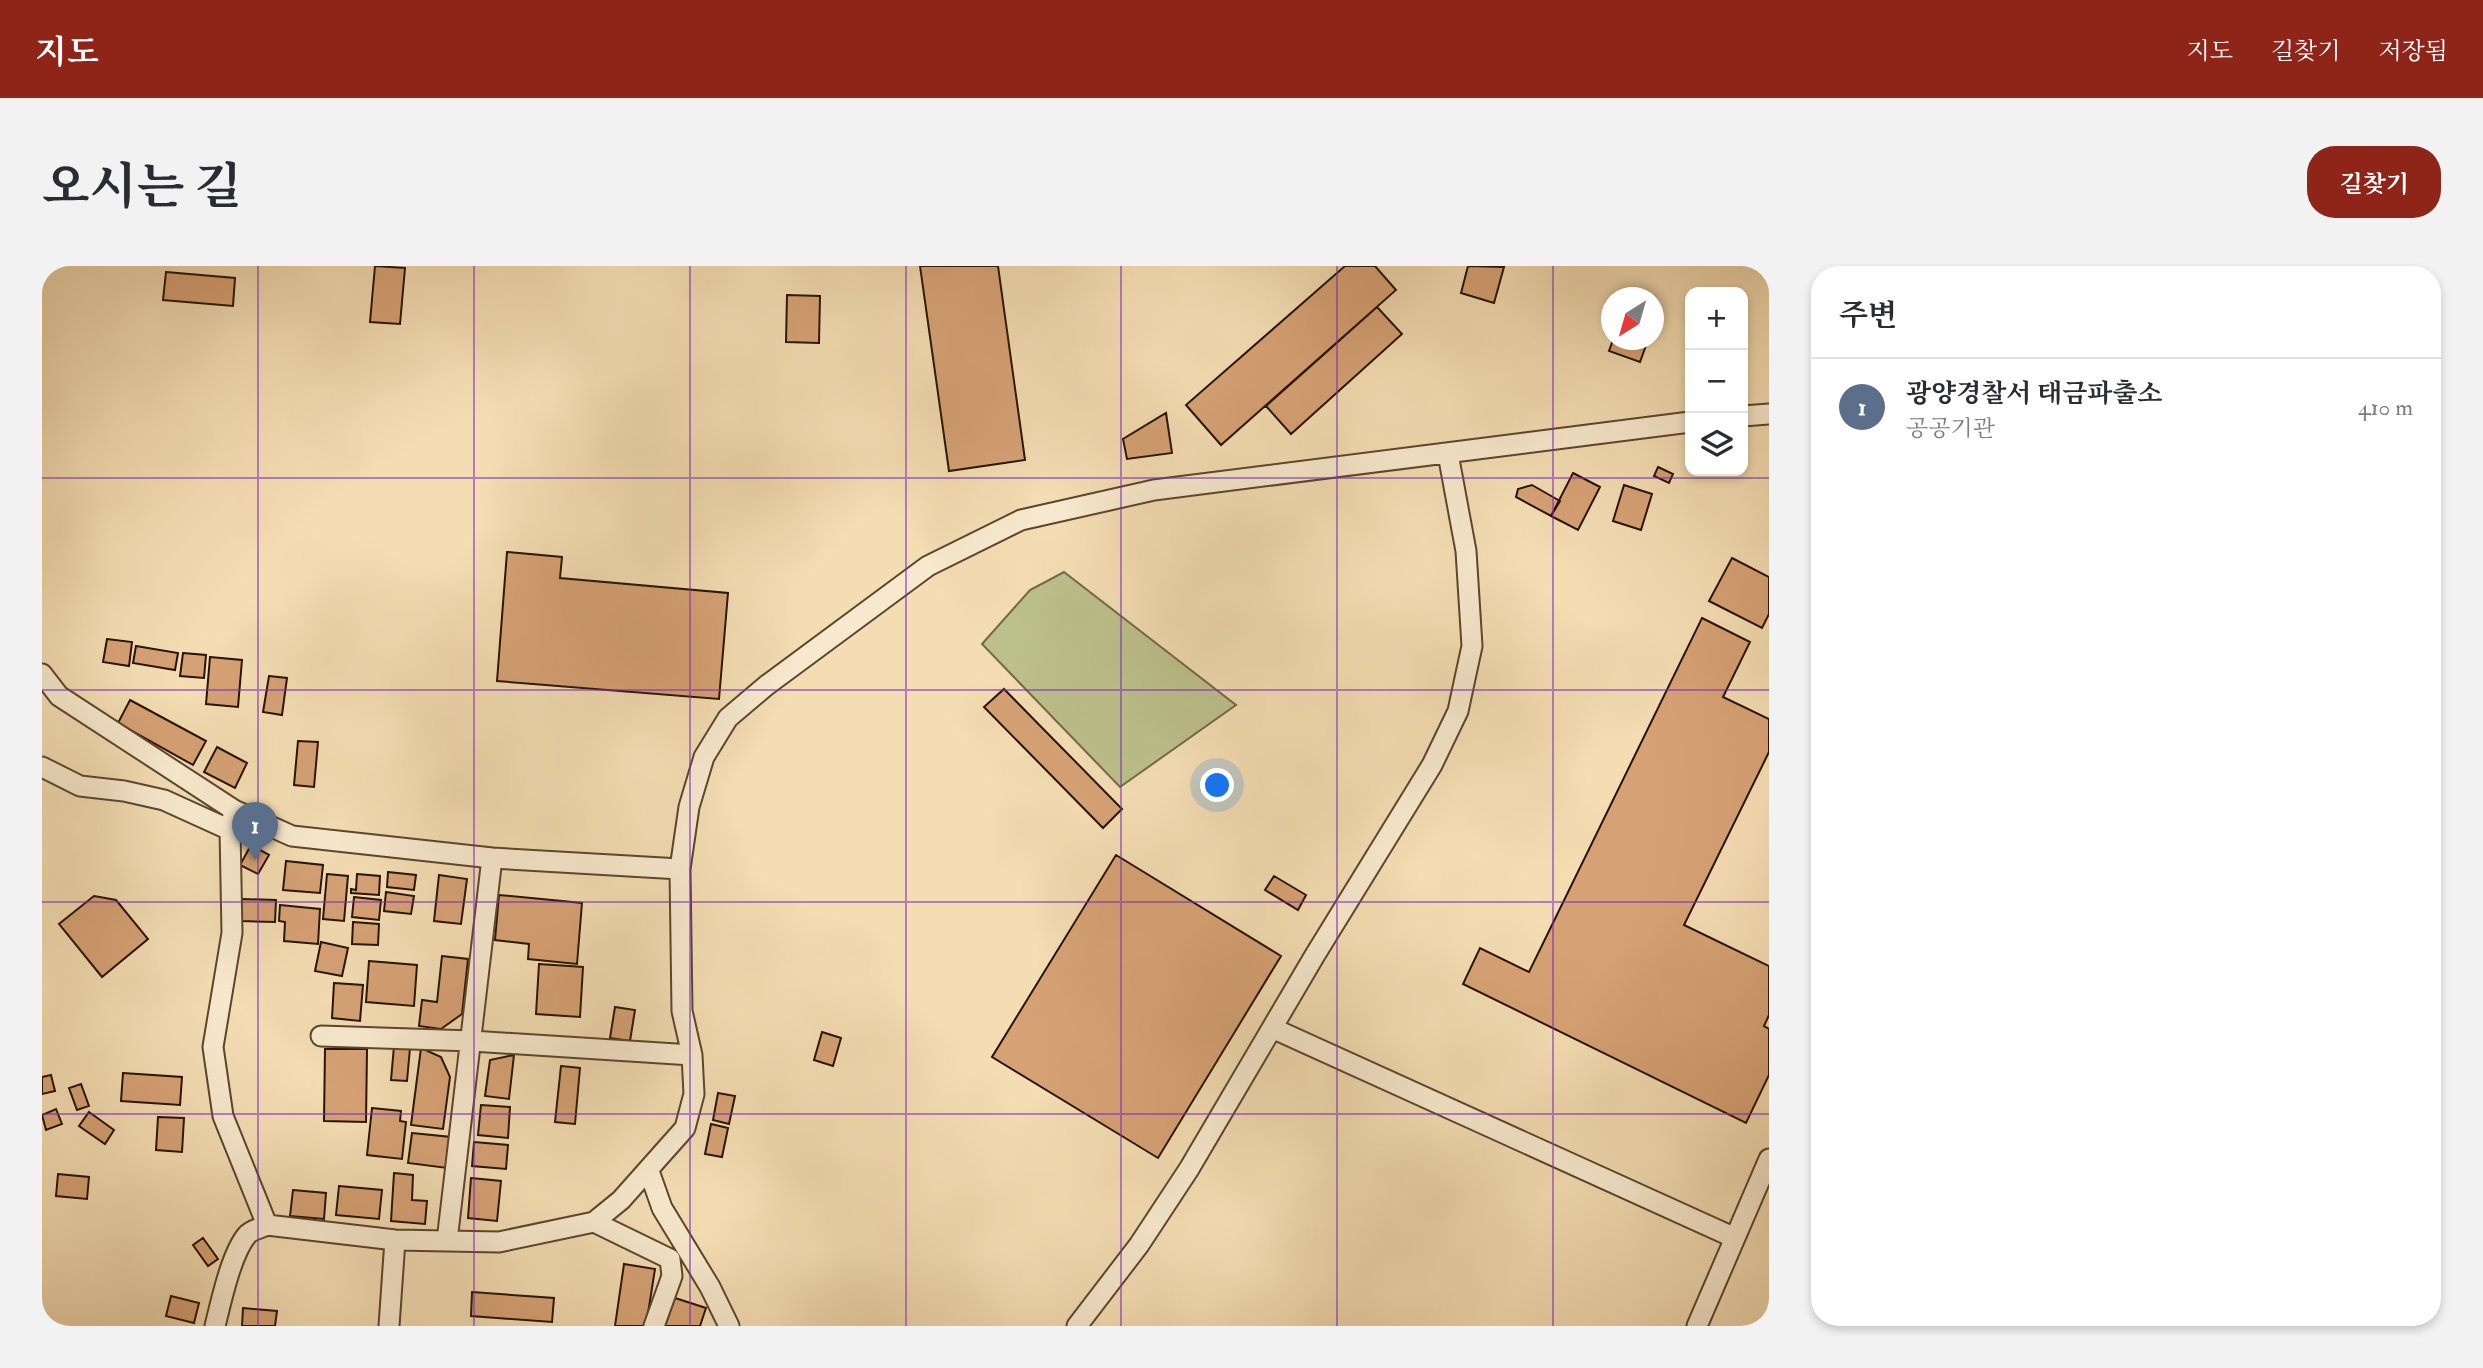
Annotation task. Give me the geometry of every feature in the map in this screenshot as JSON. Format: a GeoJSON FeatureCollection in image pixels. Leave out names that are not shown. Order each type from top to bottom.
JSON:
{"type":"FeatureCollection","features":[{"type":"Feature","properties":{"kind":"street"},"geometry":{"type":"LineString","coordinates":[[1748,416],[1769,414]]}},
{"type":"Feature","properties":{"kind":"street"},"geometry":{"type":"LineString","coordinates":[[215,1326],[222,1296],[239,1249],[248,1233],[267,1225],[396,1240],[499,1242],[594,1222],[621,1200],[649,1171],[685,1128],[694,1094],[692,1055],[682,1011],[680,869],[689,807],[704,757],[728,718],[767,685],[928,566],[1021,520],[1154,490],[1685,423]]}},
{"type":"Feature","properties":{"kind":"street"},"geometry":{"type":"LineString","coordinates":[[1077,1326],[1139,1245],[1189,1169],[1432,765],[1458,711],[1472,646],[1466,551],[1448,454]]}},
{"type":"Feature","properties":{"kind":"street"},"geometry":{"type":"LineString","coordinates":[[42,674],[59,696],[234,810],[292,836],[492,858],[680,869]]}},
{"type":"Feature","properties":{"kind":"street"},"geometry":{"type":"LineString","coordinates":[[42,767],[80,786],[164,800],[230,830]]}},
{"type":"Feature","properties":{"kind":"street"},"geometry":{"type":"LineString","coordinates":[[234,810],[230,830],[232,933],[213,1047],[223,1116],[267,1225]]}},
{"type":"Feature","properties":{"kind":"street"},"geometry":{"type":"LineString","coordinates":[[447,1241],[492,858]]}},
{"type":"Feature","properties":{"kind":"street"},"geometry":{"type":"LineString","coordinates":[[1272,1028],[1735,1238]]}},
{"type":"Feature","properties":{"kind":"street"},"geometry":{"type":"LineString","coordinates":[[321,1036],[472,1041],[692,1055]]}},
{"type":"Feature","properties":{"kind":"street"},"geometry":{"type":"LineString","coordinates":[[1697,1326],[1769,1159]]}},
{"type":"Feature","properties":{"kind":"street"},"geometry":{"type":"LineString","coordinates":[[649,1171],[662,1208],[710,1287],[729,1326]]}},
{"type":"Feature","properties":{"kind":"street"},"geometry":{"type":"LineString","coordinates":[[594,1222],[670,1259],[672,1276],[654,1326]]}},
{"type":"Feature","properties":{"kind":"street"},"geometry":{"type":"LineString","coordinates":[[389,1326],[396,1240]]}},
{"type":"Feature","properties":{"kind":"green space"},"geometry":{"type":"Polygon","coordinates":[[[1064,572],[1236,705],[1120,787],[982,644],[1030,590],[1064,572]]]}},
{"type":"Feature","properties":{"kind":"building"},"geometry":{"type":"Polygon","coordinates":[[[375,266],[405,268],[400,324],[370,322],[375,266]]]}},
{"type":"Feature","properties":{"kind":"building"},"geometry":{"type":"Polygon","coordinates":[[[920,266],[998,266],[1025,460],[949,471],[920,266]]]}},
{"type":"Feature","properties":{"kind":"building"},"geometry":{"type":"Polygon","coordinates":[[[1345,266],[1375,266],[1396,290],[1221,445],[1186,405],[1345,266]]]}},
{"type":"Feature","properties":{"kind":"building"},"geometry":{"type":"Polygon","coordinates":[[[1468,266],[1504,267],[1494,303],[1461,293],[1468,266]]]}},
{"type":"Feature","properties":{"kind":"building"},"geometry":{"type":"Polygon","coordinates":[[[166,272],[235,278],[233,306],[163,300],[166,272]]]}},
{"type":"Feature","properties":{"kind":"building"},"geometry":{"type":"Polygon","coordinates":[[[787,295],[820,296],[819,343],[786,342],[787,295]]]}},
{"type":"Feature","properties":{"kind":"building"},"geometry":{"type":"Polygon","coordinates":[[[1377,307],[1402,334],[1291,434],[1266,406],[1377,307]]]}},
{"type":"Feature","properties":{"kind":"building"},"geometry":{"type":"Polygon","coordinates":[[[1609,350],[1644,350],[1640,362],[1609,350]]]}},
{"type":"Feature","properties":{"kind":"building"},"geometry":{"type":"Polygon","coordinates":[[[1166,413],[1172,453],[1127,459],[1123,439],[1166,413]]]}},
{"type":"Feature","properties":{"kind":"building"},"geometry":{"type":"Polygon","coordinates":[[[1658,467],[1673,474],[1669,483],[1654,476],[1658,467]]]}},
{"type":"Feature","properties":{"kind":"building"},"geometry":{"type":"Polygon","coordinates":[[[1573,473],[1600,487],[1578,530],[1551,516],[1573,473]]]}},
{"type":"Feature","properties":{"kind":"building"},"geometry":{"type":"Polygon","coordinates":[[[1532,485],[1560,501],[1551,516],[1516,497],[1518,489],[1532,485]]]}},
{"type":"Feature","properties":{"kind":"building"},"geometry":{"type":"Polygon","coordinates":[[[1624,485],[1652,494],[1641,530],[1613,521],[1624,485]]]}},
{"type":"Feature","properties":{"kind":"building"},"geometry":{"type":"Polygon","coordinates":[[[507,552],[562,557],[560,578],[728,593],[719,699],[497,681],[507,552]]]}},
{"type":"Feature","properties":{"kind":"building"},"geometry":{"type":"Polygon","coordinates":[[[1732,558],[1769,577],[1769,614],[1762,628],[1709,601],[1732,558]]]}},
{"type":"Feature","properties":{"kind":"building"},"geometry":{"type":"Polygon","coordinates":[[[1702,618],[1750,642],[1723,697],[1769,719],[1769,752],[1684,925],[1769,966],[1769,1015],[1764,1026],[1769,1029],[1769,1075],[1746,1123],[1463,984],[1480,948],[1529,972],[1702,618]]]}},
{"type":"Feature","properties":{"kind":"building"},"geometry":{"type":"Polygon","coordinates":[[[107,639],[132,642],[129,666],[103,662],[107,639]]]}},
{"type":"Feature","properties":{"kind":"building"},"geometry":{"type":"Polygon","coordinates":[[[136,646],[178,653],[175,670],[133,663],[136,646]]]}},
{"type":"Feature","properties":{"kind":"building"},"geometry":{"type":"Polygon","coordinates":[[[183,653],[206,655],[204,678],[180,676],[183,653]]]}},
{"type":"Feature","properties":{"kind":"building"},"geometry":{"type":"Polygon","coordinates":[[[210,657],[242,660],[238,707],[206,704],[210,657]]]}},
{"type":"Feature","properties":{"kind":"building"},"geometry":{"type":"Polygon","coordinates":[[[269,676],[287,678],[282,715],[263,712],[269,676]]]}},
{"type":"Feature","properties":{"kind":"building"},"geometry":{"type":"Polygon","coordinates":[[[1004,689],[1122,809],[1103,828],[984,707],[1004,689]]]}},
{"type":"Feature","properties":{"kind":"building"},"geometry":{"type":"Polygon","coordinates":[[[130,700],[206,741],[193,765],[118,723],[130,700]]]}},
{"type":"Feature","properties":{"kind":"building"},"geometry":{"type":"Polygon","coordinates":[[[298,741],[318,742],[314,787],[294,785],[298,741]]]}},
{"type":"Feature","properties":{"kind":"building"},"geometry":{"type":"Polygon","coordinates":[[[217,747],[247,763],[235,788],[204,772],[217,747]]]}},
{"type":"Feature","properties":{"kind":"building"},"geometry":{"type":"Polygon","coordinates":[[[251,845],[269,855],[258,874],[240,865],[251,845]]]}},
{"type":"Feature","properties":{"kind":"building"},"geometry":{"type":"Polygon","coordinates":[[[1116,855],[1281,956],[1158,1158],[992,1057],[1116,855]]]}},
{"type":"Feature","properties":{"kind":"building"},"geometry":{"type":"Polygon","coordinates":[[[286,861],[323,865],[320,893],[283,890],[286,861]]]}},
{"type":"Feature","properties":{"kind":"building"},"geometry":{"type":"Polygon","coordinates":[[[388,872],[416,875],[414,890],[387,887],[388,872]]]}},
{"type":"Feature","properties":{"kind":"building"},"geometry":{"type":"Polygon","coordinates":[[[327,874],[348,876],[344,921],[323,919],[327,874]]]}},
{"type":"Feature","properties":{"kind":"building"},"geometry":{"type":"Polygon","coordinates":[[[357,874],[380,876],[379,895],[351,893],[351,889],[356,890],[357,874]]]}},
{"type":"Feature","properties":{"kind":"building"},"geometry":{"type":"Polygon","coordinates":[[[439,875],[467,879],[461,924],[434,921],[439,875]]]}},
{"type":"Feature","properties":{"kind":"building"},"geometry":{"type":"Polygon","coordinates":[[[1274,876],[1306,895],[1298,910],[1265,890],[1274,876]]]}},
{"type":"Feature","properties":{"kind":"building"},"geometry":{"type":"Polygon","coordinates":[[[386,892],[414,896],[411,914],[384,911],[386,892]]]}},
{"type":"Feature","properties":{"kind":"building"},"geometry":{"type":"Polygon","coordinates":[[[499,895],[582,903],[577,964],[528,959],[529,944],[495,940],[499,895]]]}},
{"type":"Feature","properties":{"kind":"building"},"geometry":{"type":"Polygon","coordinates":[[[94,896],[116,900],[148,939],[102,977],[59,924],[94,896]]]}},
{"type":"Feature","properties":{"kind":"building"},"geometry":{"type":"Polygon","coordinates":[[[354,897],[381,900],[379,920],[352,917],[354,897]]]}},
{"type":"Feature","properties":{"kind":"building"},"geometry":{"type":"Polygon","coordinates":[[[242,899],[276,900],[275,922],[241,921],[242,899]]]}},
{"type":"Feature","properties":{"kind":"building"},"geometry":{"type":"Polygon","coordinates":[[[280,905],[320,909],[318,944],[284,941],[285,922],[279,921],[280,905]]]}},
{"type":"Feature","properties":{"kind":"building"},"geometry":{"type":"Polygon","coordinates":[[[353,922],[379,924],[378,945],[352,944],[353,922]]]}},
{"type":"Feature","properties":{"kind":"building"},"geometry":{"type":"Polygon","coordinates":[[[321,942],[348,948],[342,976],[315,971],[321,942]]]}},
{"type":"Feature","properties":{"kind":"building"},"geometry":{"type":"Polygon","coordinates":[[[442,956],[468,959],[462,1014],[441,1029],[419,1026],[422,1000],[437,1002],[442,956]]]}},
{"type":"Feature","properties":{"kind":"building"},"geometry":{"type":"Polygon","coordinates":[[[369,961],[417,965],[414,1006],[366,1002],[369,961]]]}},
{"type":"Feature","properties":{"kind":"building"},"geometry":{"type":"Polygon","coordinates":[[[539,964],[583,967],[580,1017],[536,1014],[539,964]]]}},
{"type":"Feature","properties":{"kind":"building"},"geometry":{"type":"Polygon","coordinates":[[[334,983],[363,985],[360,1021],[332,1018],[334,983]]]}},
{"type":"Feature","properties":{"kind":"building"},"geometry":{"type":"Polygon","coordinates":[[[615,1007],[635,1010],[630,1041],[610,1038],[615,1007]]]}},
{"type":"Feature","properties":{"kind":"building"},"geometry":{"type":"Polygon","coordinates":[[[822,1032],[841,1038],[833,1066],[814,1060],[822,1032]]]}},
{"type":"Feature","properties":{"kind":"building"},"geometry":{"type":"Polygon","coordinates":[[[394,1046],[410,1048],[407,1081],[391,1080],[394,1046]]]}},
{"type":"Feature","properties":{"kind":"building"},"geometry":{"type":"Polygon","coordinates":[[[421,1048],[441,1057],[450,1077],[443,1129],[411,1125],[421,1048]]]}},
{"type":"Feature","properties":{"kind":"building"},"geometry":{"type":"Polygon","coordinates":[[[325,1049],[367,1049],[366,1122],[324,1121],[325,1049]]]}},
{"type":"Feature","properties":{"kind":"building"},"geometry":{"type":"Polygon","coordinates":[[[514,1055],[509,1099],[485,1096],[490,1060],[514,1055]]]}},
{"type":"Feature","properties":{"kind":"building"},"geometry":{"type":"Polygon","coordinates":[[[561,1066],[580,1068],[575,1124],[555,1122],[561,1066]]]}},
{"type":"Feature","properties":{"kind":"building"},"geometry":{"type":"Polygon","coordinates":[[[123,1073],[182,1077],[180,1105],[121,1101],[123,1073]]]}},
{"type":"Feature","properties":{"kind":"building"},"geometry":{"type":"Polygon","coordinates":[[[51,1075],[55,1091],[42,1094],[42,1077],[51,1075]]]}},
{"type":"Feature","properties":{"kind":"building"},"geometry":{"type":"Polygon","coordinates":[[[81,1084],[89,1106],[77,1110],[69,1088],[81,1084]]]}},
{"type":"Feature","properties":{"kind":"building"},"geometry":{"type":"Polygon","coordinates":[[[718,1093],[735,1096],[729,1124],[713,1120],[718,1093]]]}},
{"type":"Feature","properties":{"kind":"building"},"geometry":{"type":"Polygon","coordinates":[[[481,1105],[510,1107],[508,1138],[478,1135],[481,1105]]]}},
{"type":"Feature","properties":{"kind":"building"},"geometry":{"type":"Polygon","coordinates":[[[372,1108],[401,1111],[400,1121],[406,1122],[402,1159],[367,1155],[372,1108]]]}},
{"type":"Feature","properties":{"kind":"building"},"geometry":{"type":"Polygon","coordinates":[[[56,1109],[62,1124],[46,1130],[42,1115],[56,1109]]]}},
{"type":"Feature","properties":{"kind":"building"},"geometry":{"type":"Polygon","coordinates":[[[89,1112],[114,1130],[105,1144],[79,1126],[89,1112]]]}},
{"type":"Feature","properties":{"kind":"building"},"geometry":{"type":"Polygon","coordinates":[[[158,1117],[184,1118],[182,1152],[156,1150],[158,1117]]]}},
{"type":"Feature","properties":{"kind":"building"},"geometry":{"type":"Polygon","coordinates":[[[711,1124],[728,1128],[722,1157],[705,1154],[711,1124]]]}},
{"type":"Feature","properties":{"kind":"building"},"geometry":{"type":"Polygon","coordinates":[[[412,1133],[451,1137],[447,1168],[408,1163],[412,1133]]]}},
{"type":"Feature","properties":{"kind":"building"},"geometry":{"type":"Polygon","coordinates":[[[474,1142],[508,1145],[506,1169],[472,1166],[474,1142]]]}},
{"type":"Feature","properties":{"kind":"building"},"geometry":{"type":"Polygon","coordinates":[[[394,1173],[413,1175],[412,1200],[427,1201],[425,1224],[391,1221],[394,1173]]]}},
{"type":"Feature","properties":{"kind":"building"},"geometry":{"type":"Polygon","coordinates":[[[58,1174],[89,1177],[87,1199],[56,1196],[58,1174]]]}},
{"type":"Feature","properties":{"kind":"building"},"geometry":{"type":"Polygon","coordinates":[[[471,1178],[501,1181],[497,1221],[468,1218],[471,1178]]]}},
{"type":"Feature","properties":{"kind":"building"},"geometry":{"type":"Polygon","coordinates":[[[339,1186],[382,1190],[379,1219],[336,1215],[339,1186]]]}},
{"type":"Feature","properties":{"kind":"building"},"geometry":{"type":"Polygon","coordinates":[[[293,1190],[326,1193],[324,1219],[290,1216],[293,1190]]]}},
{"type":"Feature","properties":{"kind":"building"},"geometry":{"type":"Polygon","coordinates":[[[203,1238],[218,1259],[208,1266],[193,1245],[203,1238]]]}},
{"type":"Feature","properties":{"kind":"building"},"geometry":{"type":"Polygon","coordinates":[[[624,1264],[655,1269],[646,1326],[615,1326],[624,1264]]]}},
{"type":"Feature","properties":{"kind":"building"},"geometry":{"type":"Polygon","coordinates":[[[472,1292],[554,1298],[552,1322],[471,1316],[472,1292]]]}},
{"type":"Feature","properties":{"kind":"building"},"geometry":{"type":"Polygon","coordinates":[[[171,1296],[199,1303],[194,1323],[166,1316],[171,1296]]]}},
{"type":"Feature","properties":{"kind":"building"},"geometry":{"type":"Polygon","coordinates":[[[675,1298],[706,1308],[700,1326],[665,1326],[675,1298]]]}},
{"type":"Feature","properties":{"kind":"building"},"geometry":{"type":"Polygon","coordinates":[[[243,1308],[277,1311],[275,1326],[242,1326],[243,1308]]]}},
{"type":"Feature","properties":{"kind":"place","name":"광양경찰서 태금파출소"},"geometry":{"type":"Point","coordinates":[255,860]}}]}
